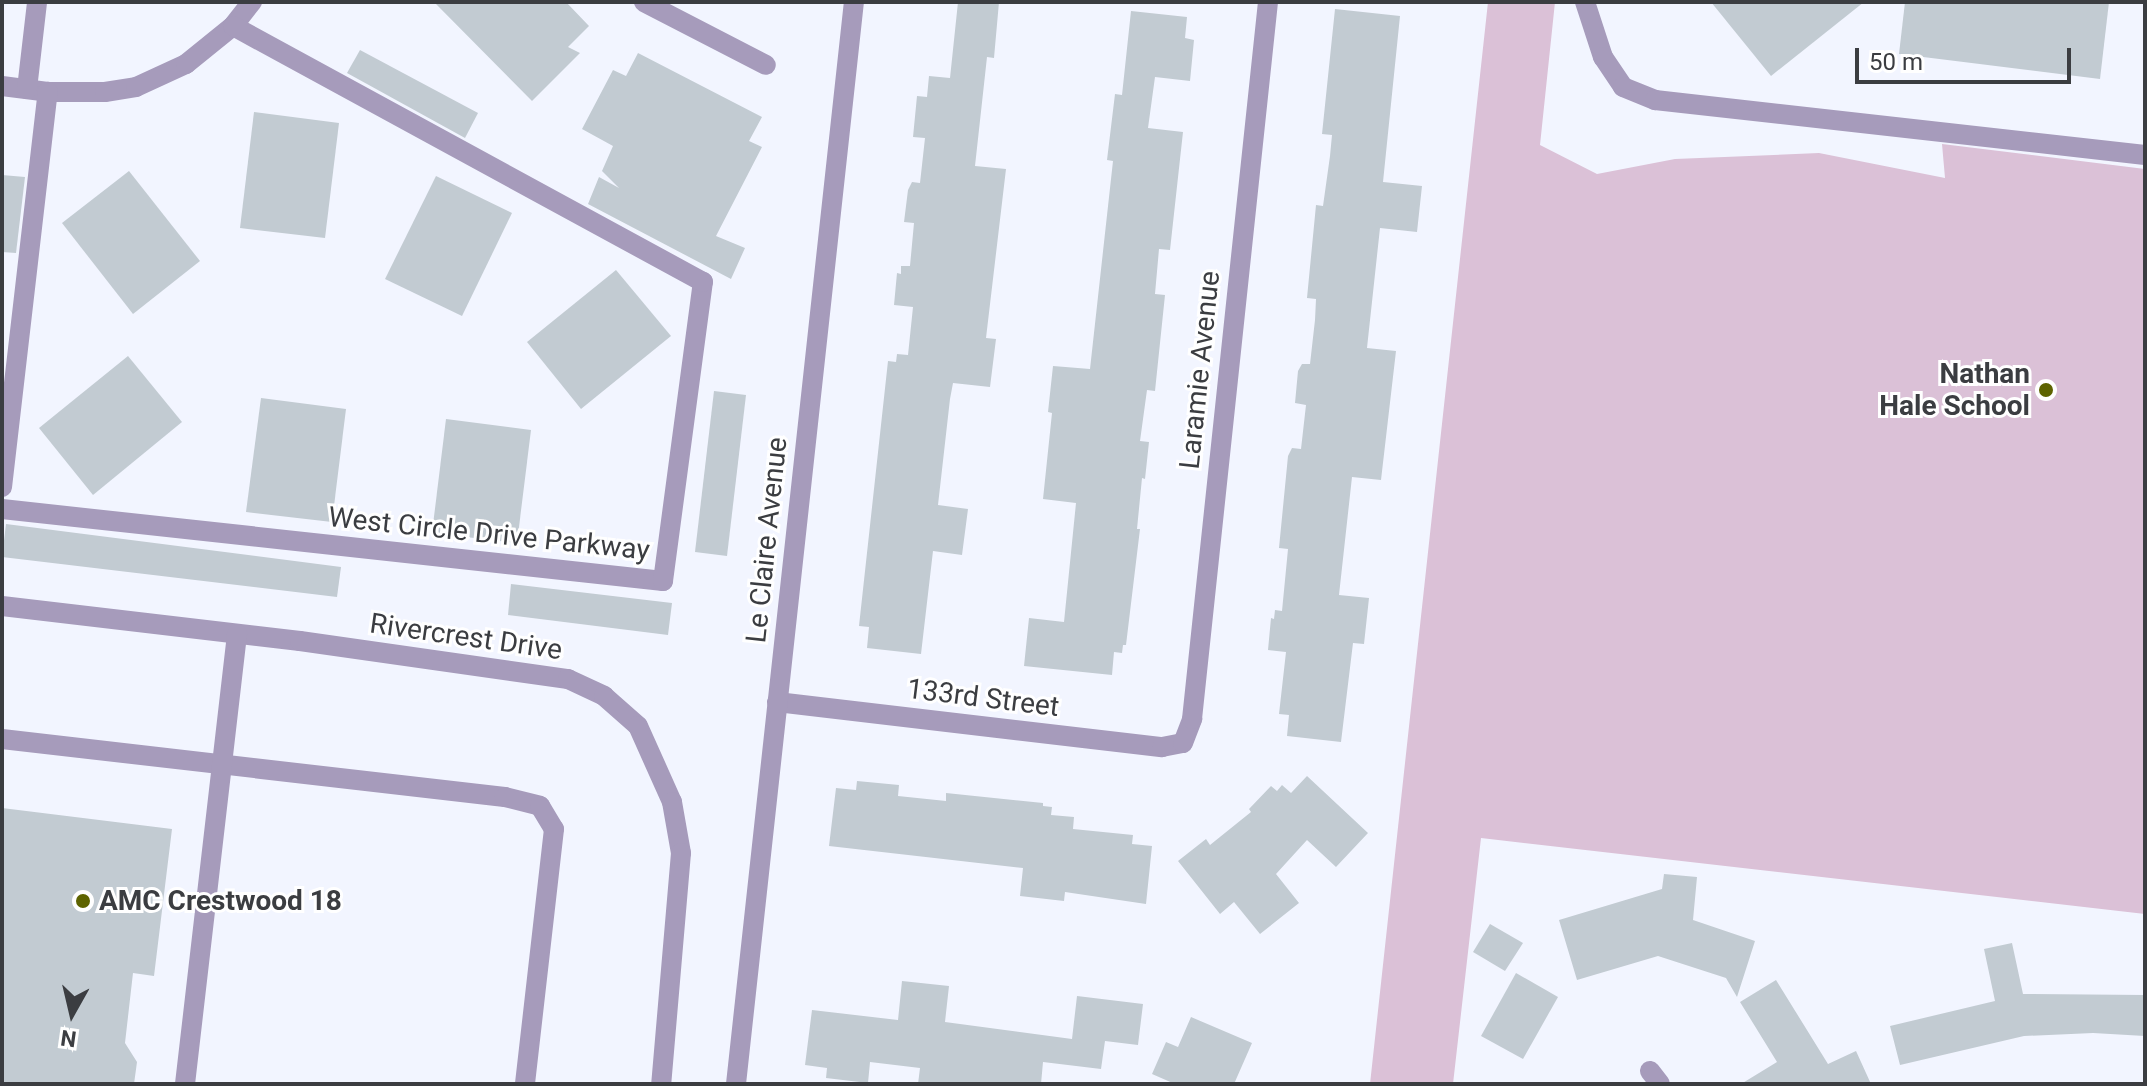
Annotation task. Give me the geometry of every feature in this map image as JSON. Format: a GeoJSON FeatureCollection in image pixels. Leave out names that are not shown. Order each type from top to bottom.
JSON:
{"type":"FeatureCollection","features":[{"type":"Feature","properties":{"kind":"street"},"geometry":{"type":"LineString","coordinates":[[27,89],[37,2]]}},
{"type":"Feature","properties":{"kind":"street"},"geometry":{"type":"LineString","coordinates":[[2,86],[48,92],[105,92],[136,87],[186,64],[233,26],[252,2]]}},
{"type":"Feature","properties":{"kind":"street"},"geometry":{"type":"LineString","coordinates":[[644,2],[766,65]]}},
{"type":"Feature","properties":{"kind":"street","name":"Le Claire Avenue"},"geometry":{"type":"LineString","coordinates":[[736,1084],[854,2]]}},
{"type":"Feature","properties":{"kind":"street","name":"Laramie Avenue"},"geometry":{"type":"LineString","coordinates":[[1183,743],[1192,719],[1268,2]]}},
{"type":"Feature","properties":{"kind":"street"},"geometry":{"type":"LineString","coordinates":[[1585,2],[1603,57],[1623,87],[1655,100],[2145,155]]}},
{"type":"Feature","properties":{"kind":"street","name":"West Circle Drive Parkway"},"geometry":{"type":"LineString","coordinates":[[2,509],[663,581],[703,282],[233,26]]}},
{"type":"Feature","properties":{"kind":"street"},"geometry":{"type":"LineString","coordinates":[[2,487],[48,92]]}},
{"type":"Feature","properties":{"kind":"street","name":"Rivercrest Drive"},"geometry":{"type":"LineString","coordinates":[[2,606],[568,679],[604,696],[638,726],[672,802],[681,853],[661,1084]]}},
{"type":"Feature","properties":{"kind":"street"},"geometry":{"type":"LineString","coordinates":[[185,1084],[237,634]]}},
{"type":"Feature","properties":{"kind":"street","name":"133rd Street"},"geometry":{"type":"LineString","coordinates":[[777,702],[1162,747],[1183,743]]}},
{"type":"Feature","properties":{"kind":"street"},"geometry":{"type":"LineString","coordinates":[[2,739],[505,797],[540,806],[554,829],[525,1084]]}},
{"type":"Feature","properties":{"kind":"shaded area"},"geometry":{"type":"Polygon","coordinates":[[[1488,2],[1555,2],[1540,145],[1597,174],[1675,159],[1819,153],[1945,178],[1942,144],[2145,169],[2145,914],[1481,838],[1453,1084],[1370,1084],[1488,2]]]}},
{"type":"Feature","properties":{"kind":"building"},"geometry":{"type":"Polygon","coordinates":[[[434,2],[566,2],[589,26],[568,47],[580,53],[532,101],[434,2]]]}},
{"type":"Feature","properties":{"kind":"building"},"geometry":{"type":"Polygon","coordinates":[[[958,2],[999,2],[994,58],[987,57],[975,166],[1006,169],[986,338],[996,339],[990,387],[953,383],[950,399],[938,505],[968,509],[962,555],[933,551],[921,654],[867,648],[869,627],[859,626],[888,361],[896,362],[897,354],[908,355],[913,307],[894,305],[897,273],[901,274],[901,266],[910,266],[914,223],[904,222],[908,190],[912,182],[920,183],[925,138],[913,137],[917,96],[927,97],[929,76],[950,78],[958,2]]]}},
{"type":"Feature","properties":{"kind":"building"},"geometry":{"type":"Polygon","coordinates":[[[1711,2],[1864,2],[1771,76],[1711,2]]]}},
{"type":"Feature","properties":{"kind":"building"},"geometry":{"type":"Polygon","coordinates":[[[1905,2],[2109,2],[2100,79],[1899,54],[1905,2]]]}},
{"type":"Feature","properties":{"kind":"building"},"geometry":{"type":"Polygon","coordinates":[[[1335,9],[1400,16],[1383,182],[1422,186],[1417,232],[1380,228],[1367,348],[1396,351],[1381,480],[1352,477],[1339,595],[1369,598],[1364,644],[1353,643],[1341,742],[1287,736],[1289,715],[1279,714],[1286,652],[1268,650],[1271,618],[1274,619],[1275,610],[1282,611],[1288,549],[1279,548],[1288,456],[1292,448],[1301,449],[1306,405],[1295,403],[1298,371],[1302,364],[1310,364],[1315,320],[1316,299],[1307,298],[1316,205],[1323,206],[1330,156],[1332,135],[1322,134],[1335,9]]]}},
{"type":"Feature","properties":{"kind":"building"},"geometry":{"type":"Polygon","coordinates":[[[1131,11],[1187,17],[1185,38],[1194,40],[1190,81],[1155,77],[1148,128],[1183,132],[1170,250],[1159,249],[1155,294],[1165,295],[1155,391],[1147,390],[1140,441],[1149,442],[1145,479],[1142,478],[1137,529],[1140,529],[1126,645],[1123,645],[1122,653],[1114,652],[1112,675],[1024,666],[1029,618],[1064,622],[1076,503],[1043,499],[1052,413],[1048,412],[1053,366],[1090,369],[1113,161],[1107,160],[1115,94],[1122,95],[1131,11]]]}},
{"type":"Feature","properties":{"kind":"building"},"geometry":{"type":"Polygon","coordinates":[[[360,50],[478,113],[465,138],[347,73],[360,50]]]}},
{"type":"Feature","properties":{"kind":"building"},"geometry":{"type":"Polygon","coordinates":[[[638,53],[762,117],[749,141],[762,147],[716,236],[745,248],[731,279],[588,204],[599,177],[619,188],[602,171],[613,146],[582,129],[613,70],[626,76],[638,53]]]}},
{"type":"Feature","properties":{"kind":"building"},"geometry":{"type":"Polygon","coordinates":[[[254,112],[339,123],[325,238],[240,228],[254,112]]]}},
{"type":"Feature","properties":{"kind":"building"},"geometry":{"type":"Polygon","coordinates":[[[129,171],[200,261],[133,314],[62,223],[129,171]]]}},
{"type":"Feature","properties":{"kind":"building"},"geometry":{"type":"Polygon","coordinates":[[[2,175],[25,177],[16,253],[2,252],[2,175]]]}},
{"type":"Feature","properties":{"kind":"building"},"geometry":{"type":"Polygon","coordinates":[[[436,176],[512,213],[462,316],[385,279],[436,176]]]}},
{"type":"Feature","properties":{"kind":"building"},"geometry":{"type":"Polygon","coordinates":[[[616,270],[671,336],[581,409],[527,342],[616,270]]]}},
{"type":"Feature","properties":{"kind":"building"},"geometry":{"type":"Polygon","coordinates":[[[128,356],[182,422],[93,495],[39,428],[128,356]]]}},
{"type":"Feature","properties":{"kind":"building"},"geometry":{"type":"Polygon","coordinates":[[[714,391],[746,395],[727,556],[695,552],[714,391]]]}},
{"type":"Feature","properties":{"kind":"building"},"geometry":{"type":"Polygon","coordinates":[[[261,398],[346,409],[332,522],[246,512],[261,398]]]}},
{"type":"Feature","properties":{"kind":"building"},"geometry":{"type":"Polygon","coordinates":[[[446,419],[531,430],[517,543],[432,533],[446,419]]]}},
{"type":"Feature","properties":{"kind":"building"},"geometry":{"type":"Polygon","coordinates":[[[6,524],[341,567],[337,597],[2,557],[6,524]]]}},
{"type":"Feature","properties":{"kind":"building"},"geometry":{"type":"Polygon","coordinates":[[[511,584],[672,603],[668,635],[508,615],[511,584]]]}},
{"type":"Feature","properties":{"kind":"building"},"geometry":{"type":"Polygon","coordinates":[[[1307,776],[1368,833],[1336,867],[1307,840],[1276,874],[1299,903],[1260,934],[1234,902],[1220,914],[1178,861],[1206,839],[1210,845],[1251,812],[1249,809],[1271,786],[1277,791],[1282,785],[1291,793],[1307,776]]]}},
{"type":"Feature","properties":{"kind":"building"},"geometry":{"type":"Polygon","coordinates":[[[857,781],[899,785],[898,796],[946,801],[946,793],[1043,803],[1043,806],[1052,807],[1051,815],[1074,817],[1073,829],[1133,835],[1132,844],[1152,846],[1146,904],[1065,892],[1064,901],[1020,896],[1023,868],[829,846],[836,788],[856,790],[857,781]]]}},
{"type":"Feature","properties":{"kind":"building","name":"AMC Crestwood 18"},"geometry":{"type":"Polygon","coordinates":[[[2,808],[172,829],[154,976],[133,973],[125,1043],[137,1062],[134,1084],[2,1084],[2,808]]]}},
{"type":"Feature","properties":{"kind":"building"},"geometry":{"type":"Polygon","coordinates":[[[1664,874],[1697,877],[1693,920],[1755,941],[1737,997],[1726,978],[1658,956],[1577,980],[1559,920],[1662,889],[1664,874]]]}},
{"type":"Feature","properties":{"kind":"building"},"geometry":{"type":"Polygon","coordinates":[[[1490,924],[1523,943],[1505,971],[1473,952],[1490,924]]]}},
{"type":"Feature","properties":{"kind":"building"},"geometry":{"type":"Polygon","coordinates":[[[2012,943],[2023,994],[2145,995],[2145,1036],[2093,1033],[2024,1036],[1900,1065],[1890,1026],[1995,1001],[1984,949],[2012,943]]]}},
{"type":"Feature","properties":{"kind":"building"},"geometry":{"type":"Polygon","coordinates":[[[1516,973],[1558,997],[1523,1059],[1481,1036],[1516,973]]]}},
{"type":"Feature","properties":{"kind":"building"},"geometry":{"type":"Polygon","coordinates":[[[1776,980],[1828,1064],[1856,1051],[1871,1084],[1741,1084],[1777,1062],[1740,1002],[1776,980]]]}},
{"type":"Feature","properties":{"kind":"building"},"geometry":{"type":"Polygon","coordinates":[[[902,981],[949,986],[945,1022],[1072,1039],[1077,996],[1143,1004],[1138,1045],[1105,1041],[1101,1069],[1043,1062],[1041,1084],[918,1084],[920,1068],[870,1062],[868,1083],[826,1078],[827,1068],[805,1065],[812,1010],[898,1020],[902,981]]]}},
{"type":"Feature","properties":{"kind":"building"},"geometry":{"type":"Polygon","coordinates":[[[1191,1017],[1252,1043],[1234,1084],[1175,1084],[1152,1074],[1166,1042],[1178,1047],[1191,1017]]]}},
{"type":"Feature","properties":{"kind":"place","name":"Nathan Hale School"},"geometry":{"type":"Point","coordinates":[2046,390]}},
{"type":"Feature","properties":{"kind":"place","name":"AMC Crestwood 18"},"geometry":{"type":"Point","coordinates":[83,901]}}]}
